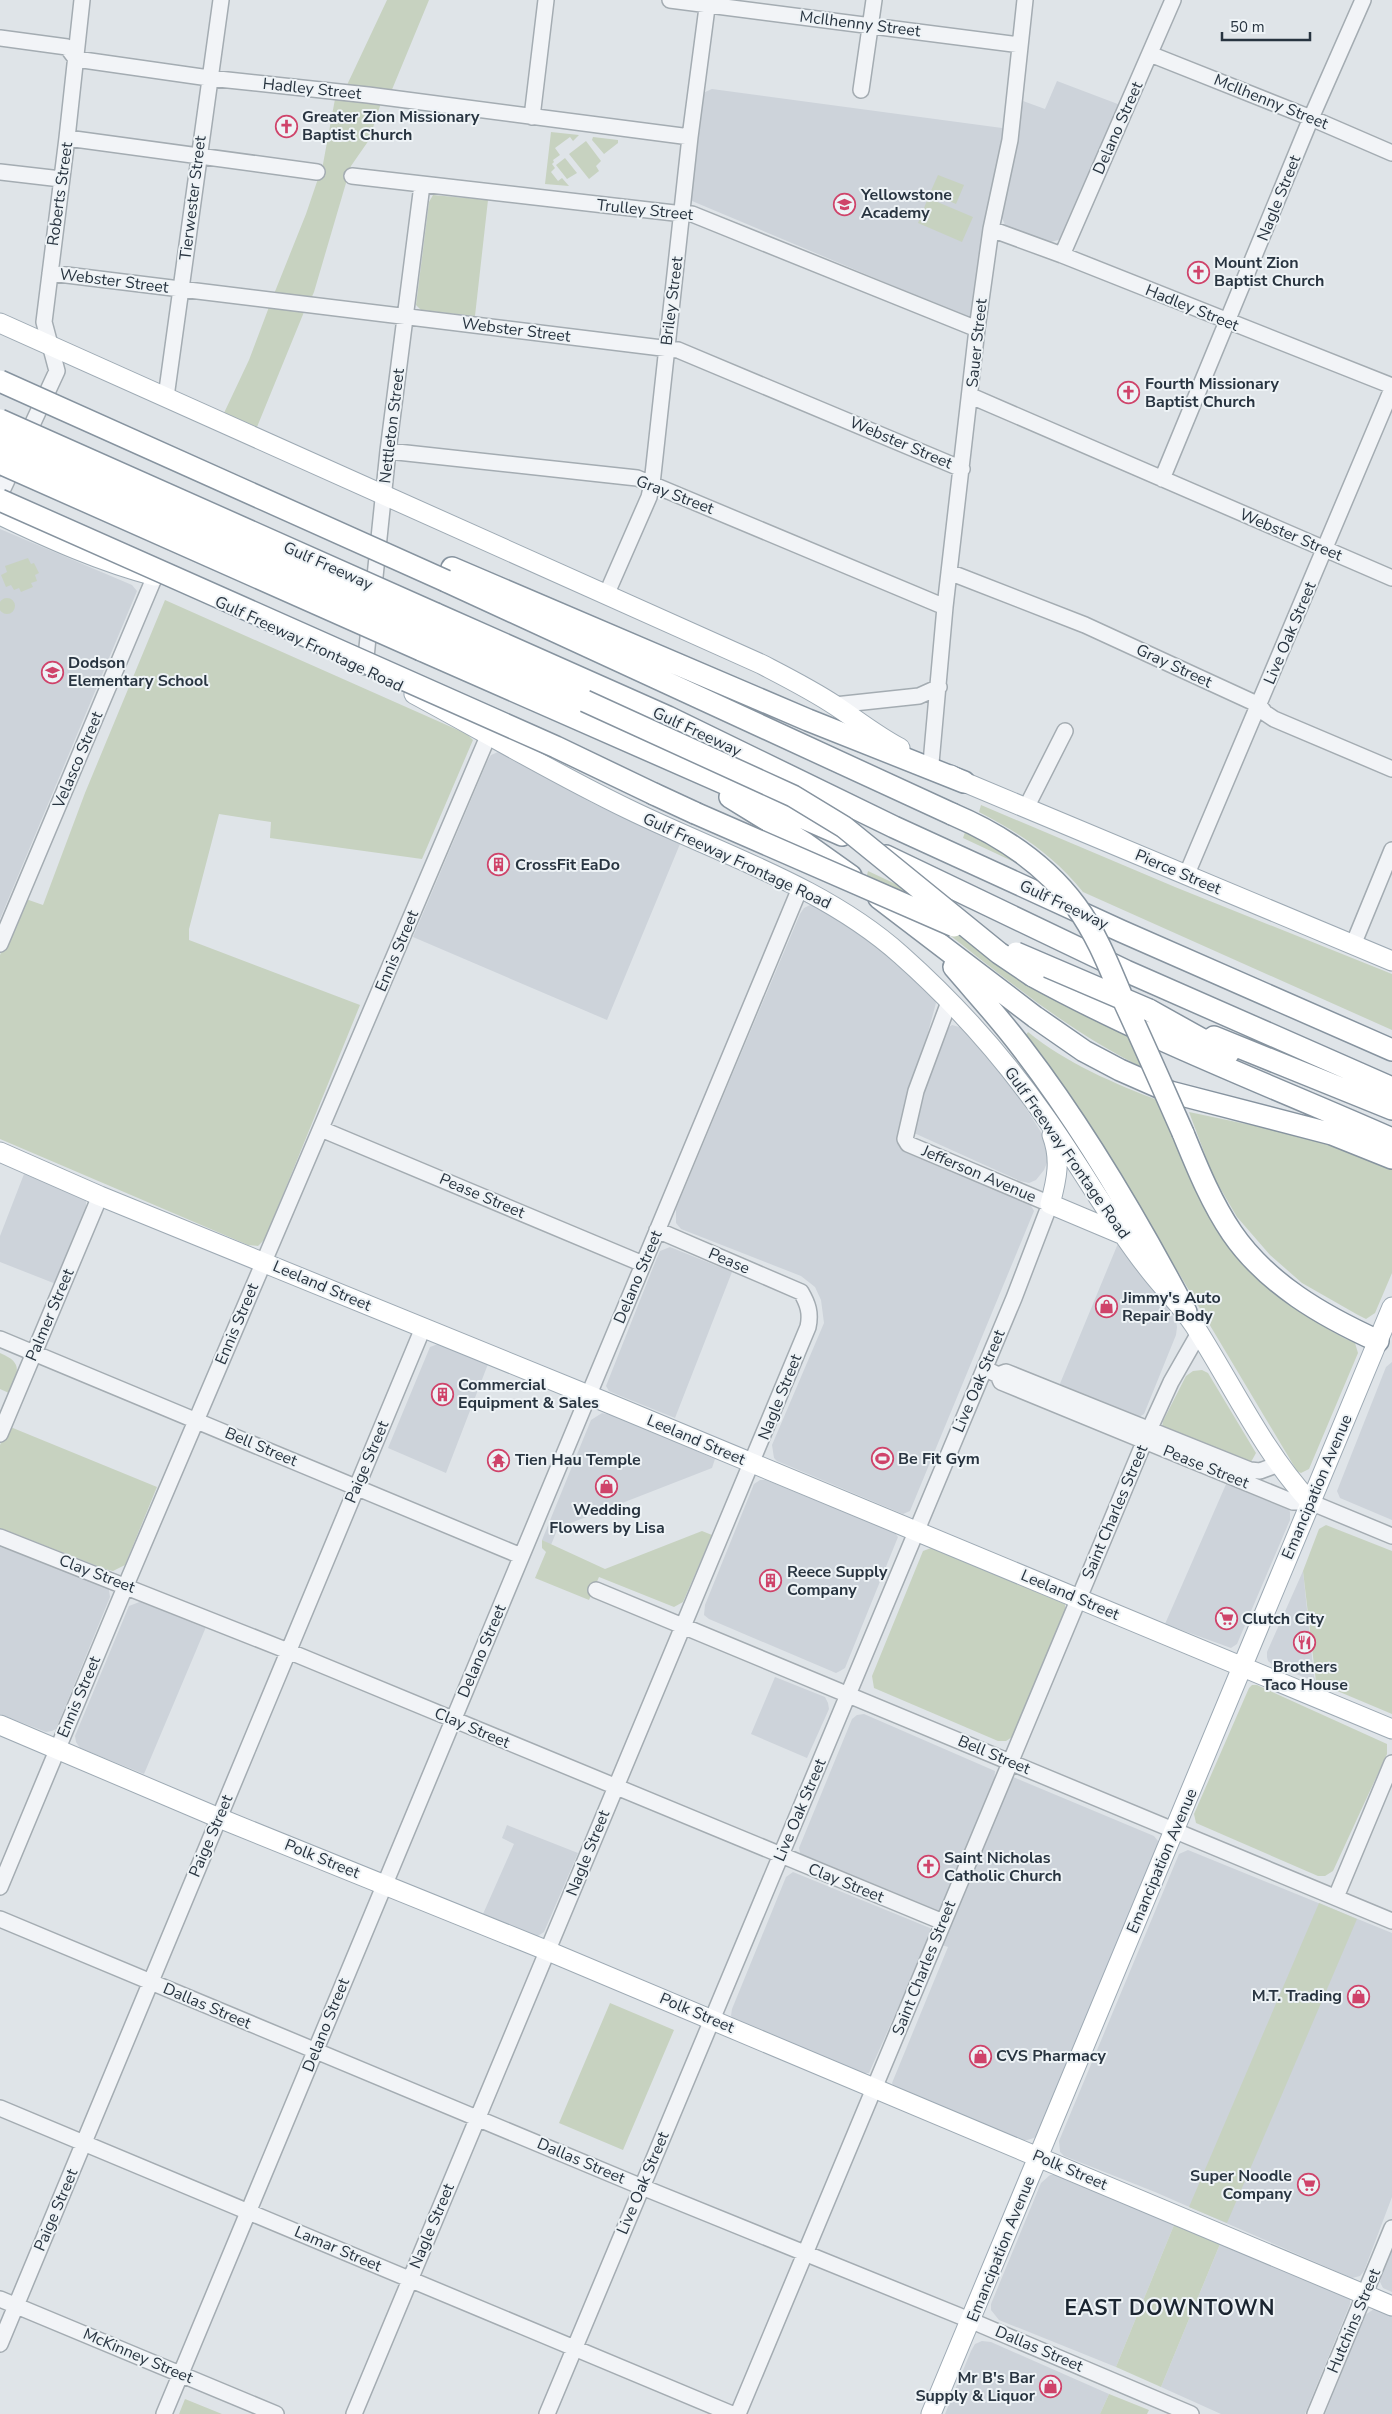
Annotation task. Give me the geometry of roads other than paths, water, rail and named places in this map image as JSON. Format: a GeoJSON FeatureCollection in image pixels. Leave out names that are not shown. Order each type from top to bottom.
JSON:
{"type":"FeatureCollection","features":[{"type":"Feature","properties":{"kind":"highway"},"geometry":{"type":"LineString","coordinates":[[0,381],[116,434],[449,575],[964,782]]}},
{"type":"Feature","properties":{"kind":"highway","name":"Gulf Freeway"},"geometry":{"type":"LineString","coordinates":[[0,420],[429,632],[682,765],[813,821],[1126,971],[1392,1088]]}},
{"type":"Feature","properties":{"kind":"highway","name":"Gulf Freeway"},"geometry":{"type":"LineString","coordinates":[[0,441],[794,796],[844,827],[1000,952],[1033,976],[1090,1006],[1178,1046],[1392,1139]]}},
{"type":"Feature","properties":{"kind":"highway","name":"Gulf Freeway"},"geometry":{"type":"LineString","coordinates":[[0,463],[429,632],[668,717],[894,827],[1121,931],[1392,1050]]}},
{"type":"Feature","properties":{"kind":"highway"},"geometry":{"type":"LineString","coordinates":[[0,500],[556,747],[704,817],[1149,1010],[1392,1109]]}},
{"type":"Feature","properties":{"kind":"highway"},"geometry":{"type":"LineString","coordinates":[[449,575],[952,814],[1001,838],[1026,856],[1058,885],[1076,906],[1097,940],[1208,1191],[1232,1233],[1278,1283],[1335,1321],[1385,1343]]}},
{"type":"Feature","properties":{"kind":"highway"},"geometry":{"type":"LineString","coordinates":[[682,765],[806,844],[1084,1051],[1120,1070],[1170,1092],[1332,1134],[1392,1158]]}},
{"type":"Feature","properties":{"kind":"highway"},"geometry":{"type":"LineString","coordinates":[[922,931],[1022,1047],[1044,1077],[1148,1240],[1186,1312]]}},
{"type":"Feature","properties":{"kind":"highway"},"geometry":{"type":"LineString","coordinates":[[1149,1010],[1223,1052],[1392,1130]]}},
{"type":"Feature","properties":{"kind":"main road"},"geometry":{"type":"LineString","coordinates":[[0,323],[607,593],[761,664],[835,705],[878,736],[964,782]]}},
{"type":"Feature","properties":{"kind":"main road","name":"Gulf Freeway Frontage Road"},"geometry":{"type":"LineString","coordinates":[[0,515],[65,546],[133,571],[155,576],[198,593],[365,667],[626,808],[800,888],[869,929],[901,955],[948,1002],[1007,1067],[1045,1116],[1147,1268],[1186,1312],[1279,1464],[1310,1502]]}},
{"type":"Feature","properties":{"kind":"main road","name":"Pierce Street"},"geometry":{"type":"LineString","coordinates":[[964,782],[1392,961]]}},
{"type":"Feature","properties":{"kind":"main road"},"geometry":{"type":"LineString","coordinates":[[1045,1116],[1058,1151],[1058,1169],[1050,1204],[1126,1236]]}},
{"type":"Feature","properties":{"kind":"main road","name":"Leeland Street"},"geometry":{"type":"LineString","coordinates":[[0,1152],[100,1196],[753,1463],[1392,1729]]}},
{"type":"Feature","properties":{"kind":"main road","name":"Emancipation Avenue"},"geometry":{"type":"LineString","coordinates":[[931,2414],[972,2321],[1038,2156],[1244,1667],[1310,1502],[1385,1343],[1392,1307]]}},
{"type":"Feature","properties":{"kind":"main road","name":"Polk Street"},"geometry":{"type":"LineString","coordinates":[[0,1725],[219,1818],[385,1884],[712,2019],[1392,2306]]}},
{"type":"Feature","properties":{"kind":"street","name":"Roberts Street"},"geometry":{"type":"LineString","coordinates":[[0,495],[57,371],[44,322],[82,0]]}},
{"type":"Feature","properties":{"kind":"street","name":"Tierwester Street"},"geometry":{"type":"LineString","coordinates":[[166,397],[209,78],[214,64],[221,0]]}},
{"type":"Feature","properties":{"kind":"street"},"geometry":{"type":"LineString","coordinates":[[532,117],[546,0]]}},
{"type":"Feature","properties":{"kind":"street","name":"McIlhenny Street"},"geometry":{"type":"LineString","coordinates":[[670,0],[708,3],[1020,45]]}},
{"type":"Feature","properties":{"kind":"street"},"geometry":{"type":"LineString","coordinates":[[861,90],[874,0]]}},
{"type":"Feature","properties":{"kind":"street","name":"Sauer Street"},"geometry":{"type":"LineString","coordinates":[[931,764],[945,607],[971,396],[977,329],[991,230],[1010,140],[1025,0]]}},
{"type":"Feature","properties":{"kind":"street","name":"Delano Street"},"geometry":{"type":"LineString","coordinates":[[1062,255],[1173,0]]}},
{"type":"Feature","properties":{"kind":"street","name":"Nagle Street"},"geometry":{"type":"LineString","coordinates":[[1162,479],[1311,118],[1363,0]]}},
{"type":"Feature","properties":{"kind":"street","name":"Briley Street"},"geometry":{"type":"LineString","coordinates":[[607,593],[649,497],[652,484],[690,137],[708,3]]}},
{"type":"Feature","properties":{"kind":"street","name":"Hadley Street"},"geometry":{"type":"LineString","coordinates":[[0,38],[67,47],[76,59],[209,78],[368,95],[690,137]]}},
{"type":"Feature","properties":{"kind":"street","name":"McIlhenny Street"},"geometry":{"type":"LineString","coordinates":[[1150,54],[1392,152]]}},
{"type":"Feature","properties":{"kind":"street"},"geometry":{"type":"LineString","coordinates":[[67,138],[317,172]]}},
{"type":"Feature","properties":{"kind":"street"},"geometry":{"type":"LineString","coordinates":[[0,172],[61,179]]}},
{"type":"Feature","properties":{"kind":"street","name":"Trulley Street"},"geometry":{"type":"LineString","coordinates":[[352,176],[692,214],[977,329]]}},
{"type":"Feature","properties":{"kind":"street","name":"Nettleton Street"},"geometry":{"type":"LineString","coordinates":[[365,667],[383,493],[422,185]]}},
{"type":"Feature","properties":{"kind":"street","name":"Hadley Street"},"geometry":{"type":"LineString","coordinates":[[991,230],[1062,255],[1392,387]]}},
{"type":"Feature","properties":{"kind":"street","name":"Webster Street"},"geometry":{"type":"LineString","coordinates":[[50,273],[678,350],[962,469]]}},
{"type":"Feature","properties":{"kind":"street","name":"Live Oak Street"},"geometry":{"type":"LineString","coordinates":[[1186,876],[1326,550],[1392,387]]}},
{"type":"Feature","properties":{"kind":"street","name":"Webster Street"},"geometry":{"type":"LineString","coordinates":[[971,396],[1392,578]]}},
{"type":"Feature","properties":{"kind":"street","name":"Gray Street"},"geometry":{"type":"LineString","coordinates":[[388,451],[637,478],[945,607]]}},
{"type":"Feature","properties":{"kind":"street","name":"Gray Street"},"geometry":{"type":"LineString","coordinates":[[949,572],[1085,625],[1259,705],[1265,713],[1274,719],[1392,769]]}},
{"type":"Feature","properties":{"kind":"street","name":"Velasco Street"},"geometry":{"type":"LineString","coordinates":[[0,944],[155,576]]}},
{"type":"Feature","properties":{"kind":"street"},"geometry":{"type":"LineString","coordinates":[[835,705],[919,696],[939,687]]}},
{"type":"Feature","properties":{"kind":"street"},"geometry":{"type":"LineString","coordinates":[[1026,808],[1065,731]]}},
{"type":"Feature","properties":{"kind":"street","name":"Ennis Street"},"geometry":{"type":"LineString","coordinates":[[0,1887],[126,1585],[489,734]]}},
{"type":"Feature","properties":{"kind":"street"},"geometry":{"type":"LineString","coordinates":[[1353,945],[1392,850]]}},
{"type":"Feature","properties":{"kind":"street","name":"Delano Street"},"geometry":{"type":"LineString","coordinates":[[164,2414],[800,888]]}},
{"type":"Feature","properties":{"kind":"street","name":"Jefferson Avenue"},"geometry":{"type":"LineString","coordinates":[[948,1002],[916,1091],[905,1138],[908,1144],[1050,1204]]}},
{"type":"Feature","properties":{"kind":"street","name":"Pease Street"},"geometry":{"type":"LineString","coordinates":[[322,1129],[643,1264]]}},
{"type":"Feature","properties":{"kind":"street","name":"Palmer Street"},"geometry":{"type":"LineString","coordinates":[[0,1434],[100,1196]]}},
{"type":"Feature","properties":{"kind":"street","name":"Live Oak Street"},"geometry":{"type":"LineString","coordinates":[[547,2414],[984,1368],[1050,1204]]}},
{"type":"Feature","properties":{"kind":"street","name":"Pease"},"geometry":{"type":"LineString","coordinates":[[657,1230],[800,1292]]}},
{"type":"Feature","properties":{"kind":"street","name":"Nagle Street"},"geometry":{"type":"LineString","coordinates":[[354,2414],[548,1951],[614,1788],[753,1463],[808,1327],[810,1316],[808,1305],[800,1292]]}},
{"type":"Feature","properties":{"kind":"street","name":"Paige Street"},"geometry":{"type":"LineString","coordinates":[[0,2344],[422,1328]]}},
{"type":"Feature","properties":{"kind":"street","name":"Saint Charles Street"},"geometry":{"type":"LineString","coordinates":[[738,2414],[875,2089],[1009,1761],[1147,1435],[1171,1382],[1200,1333]]}},
{"type":"Feature","properties":{"kind":"street","name":"Bell Street"},"geometry":{"type":"LineString","coordinates":[[0,1339],[521,1556]]}},
{"type":"Feature","properties":{"kind":"street","name":"Pease Street"},"geometry":{"type":"LineString","coordinates":[[984,1368],[998,1375],[1001,1382],[1250,1470],[1265,1470],[1279,1464]]}},
{"type":"Feature","properties":{"kind":"street","name":"Pease Street"},"geometry":{"type":"LineString","coordinates":[[1147,1435],[1293,1502],[1310,1502],[1392,1536]]}},
{"type":"Feature","properties":{"kind":"street","name":"Clay Street"},"geometry":{"type":"LineString","coordinates":[[0,1537],[126,1585],[288,1651],[614,1788],[943,1922]]}},
{"type":"Feature","properties":{"kind":"street","name":"Bell Street"},"geometry":{"type":"LineString","coordinates":[[596,1590],[1392,1921]]}},
{"type":"Feature","properties":{"kind":"street"},"geometry":{"type":"LineString","coordinates":[[1336,1897],[1392,1763]]}},
{"type":"Feature","properties":{"kind":"street","name":"Dallas Street"},"geometry":{"type":"LineString","coordinates":[[0,1919],[642,2187],[972,2321],[1191,2414]]}},
{"type":"Feature","properties":{"kind":"street","name":"Lamar Street"},"geometry":{"type":"LineString","coordinates":[[0,2108],[732,2414]]}},
{"type":"Feature","properties":{"kind":"street","name":"Hutchins Street"},"geometry":{"type":"LineString","coordinates":[[1315,2414],[1366,2295],[1392,2228]]}},
{"type":"Feature","properties":{"kind":"street","name":"McKinney Street"},"geometry":{"type":"LineString","coordinates":[[0,2299],[276,2414]]}},
{"type":"Feature","properties":{"kind":"place","name":"Greater Zion Missionary Baptist Church"},"geometry":{"type":"Point","coordinates":[286,126]}},
{"type":"Feature","properties":{"kind":"place","name":"Yellowstone Academy"},"geometry":{"type":"Point","coordinates":[845,204]}},
{"type":"Feature","properties":{"kind":"place","name":"Mount Zion Baptist Church"},"geometry":{"type":"Point","coordinates":[1198,272]}},
{"type":"Feature","properties":{"kind":"place","name":"Fourth Missionary Baptist Church"},"geometry":{"type":"Point","coordinates":[1129,393]}},
{"type":"Feature","properties":{"kind":"place","name":"Dodson Elementary School"},"geometry":{"type":"Point","coordinates":[52,672]}},
{"type":"Feature","properties":{"kind":"place","name":"CrossFit EaDo"},"geometry":{"type":"Point","coordinates":[499,865]}},
{"type":"Feature","properties":{"kind":"place","name":"Jimmy's Auto Repair Body"},"geometry":{"type":"Point","coordinates":[1106,1307]}},
{"type":"Feature","properties":{"kind":"place","name":"Commercial Equipment & Sales"},"geometry":{"type":"Point","coordinates":[442,1394]}},
{"type":"Feature","properties":{"kind":"place","name":"Be Fit Gym"},"geometry":{"type":"Point","coordinates":[882,1459]}},
{"type":"Feature","properties":{"kind":"place","name":"Tien Hau Temple"},"geometry":{"type":"Point","coordinates":[499,1460]}},
{"type":"Feature","properties":{"kind":"place","name":"Wedding Flowers by Lisa"},"geometry":{"type":"Point","coordinates":[607,1486]}},
{"type":"Feature","properties":{"kind":"place","name":"Reece Supply Company"},"geometry":{"type":"Point","coordinates":[771,1581]}},
{"type":"Feature","properties":{"kind":"place","name":"Clutch City"},"geometry":{"type":"Point","coordinates":[1226,1619]}},
{"type":"Feature","properties":{"kind":"place","name":"Brothers Taco House"},"geometry":{"type":"Point","coordinates":[1305,1643]}},
{"type":"Feature","properties":{"kind":"place","name":"Saint Nicholas Catholic Church"},"geometry":{"type":"Point","coordinates":[928,1867]}},
{"type":"Feature","properties":{"kind":"place","name":"M.T. Trading"},"geometry":{"type":"Point","coordinates":[1358,1996]}},
{"type":"Feature","properties":{"kind":"place","name":"CVS Pharmacy"},"geometry":{"type":"Point","coordinates":[980,2056]}},
{"type":"Feature","properties":{"kind":"place","name":"Super Noodle Company"},"geometry":{"type":"Point","coordinates":[1308,2185]}},
{"type":"Feature","properties":{"kind":"place","name":"Mr B's Bar Supply & Liquor"},"geometry":{"type":"Point","coordinates":[1051,2387]}},
{"type":"Feature","properties":{"kind":"district","name":"EAST DOWNTOWN"},"geometry":{"type":"Point","coordinates":[1170,2308]}}]}
